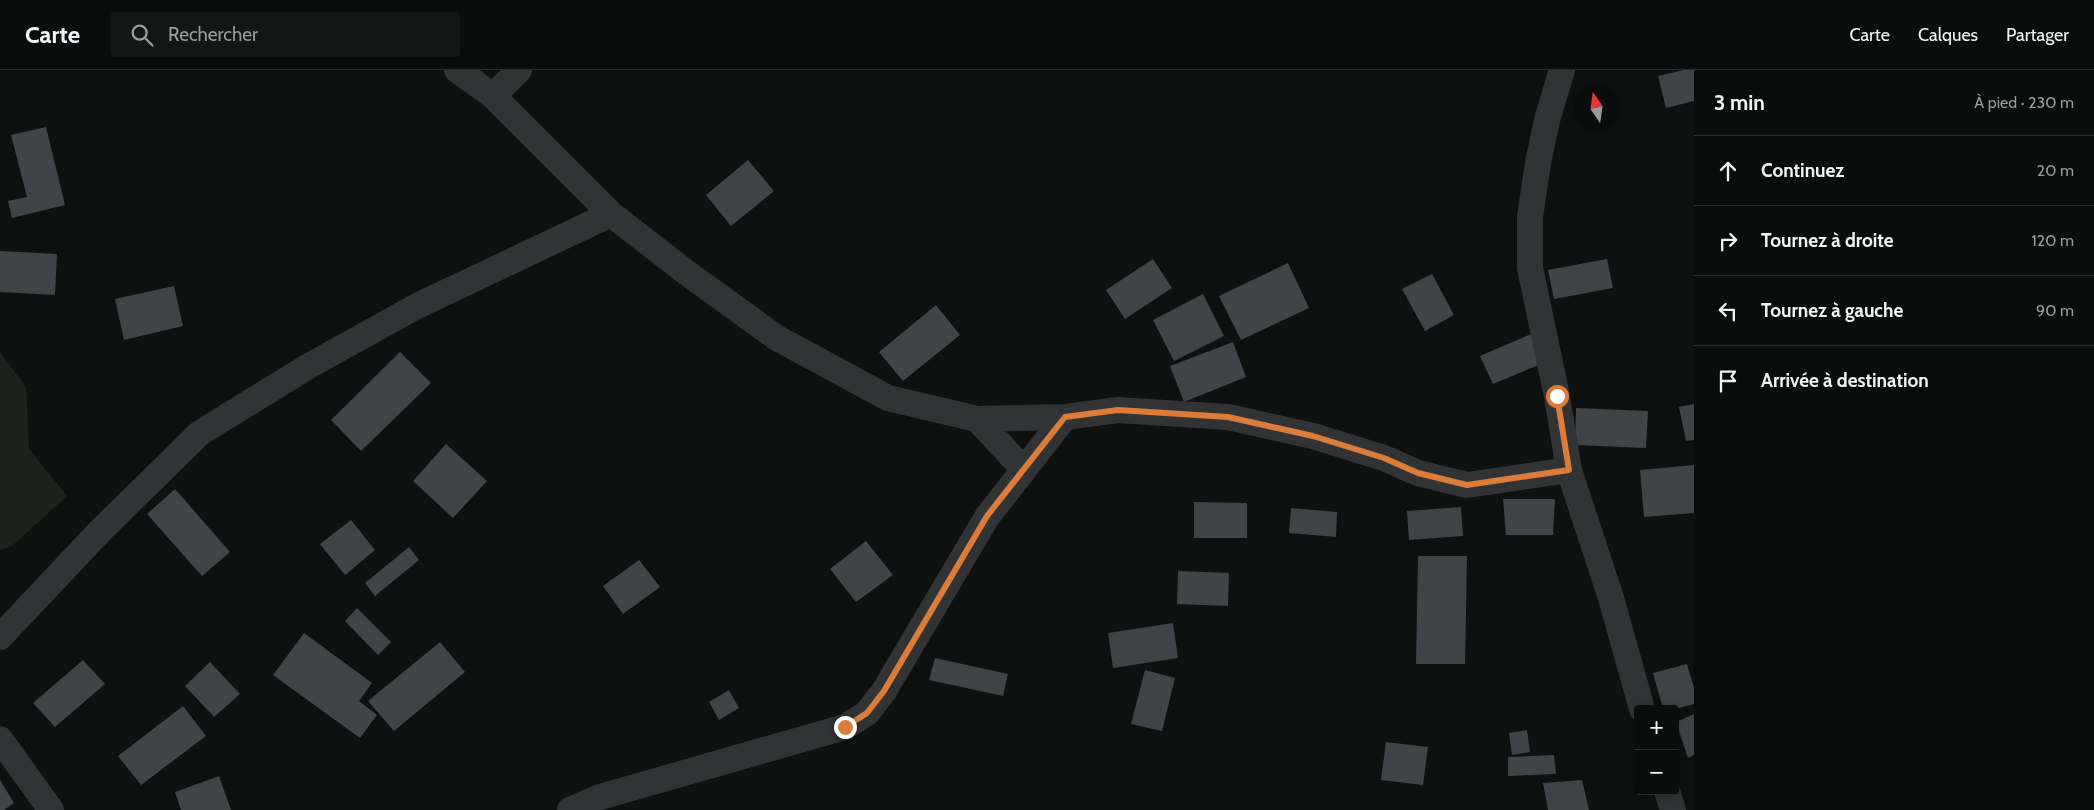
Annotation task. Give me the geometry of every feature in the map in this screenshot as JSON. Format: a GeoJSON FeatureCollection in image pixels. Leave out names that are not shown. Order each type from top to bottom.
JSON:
{"type":"FeatureCollection","features":[{"type":"Feature","properties":{"kind":"street"},"geometry":{"type":"LineString","coordinates":[[457,70],[492,96],[611,214],[686,273],[777,338],[888,398],[977,419],[1065,417],[1118,410],[1228,417],[1313,436],[1384,458],[1418,473],[1467,485],[1569,470]]}},
{"type":"Feature","properties":{"kind":"street"},"geometry":{"type":"LineString","coordinates":[[492,96],[519,70]]}},
{"type":"Feature","properties":{"kind":"street"},"geometry":{"type":"LineString","coordinates":[[1562,70],[1547,120],[1538,163],[1530,217],[1530,268],[1557,396],[1569,470],[1612,598],[1641,705]]}},
{"type":"Feature","properties":{"kind":"street"},"geometry":{"type":"LineString","coordinates":[[0,637],[101,530],[200,433],[307,367],[417,306],[611,214]]}},
{"type":"Feature","properties":{"kind":"street"},"geometry":{"type":"LineString","coordinates":[[570,810],[610,794],[845,727],[867,713],[884,691],[987,516],[1065,417]]}},
{"type":"Feature","properties":{"kind":"street"},"geometry":{"type":"LineString","coordinates":[[977,419],[1024,470]]}},
{"type":"Feature","properties":{"kind":"street"},"geometry":{"type":"LineString","coordinates":[[0,739],[51,810]]}},
{"type":"Feature","properties":{"kind":"street"},"geometry":{"type":"LineString","coordinates":[[1668,795],[1673,810]]}},
{"type":"Feature","properties":{"kind":"shaded area"},"geometry":{"type":"Polygon","coordinates":[[[0,352],[26,387],[29,449],[67,496],[12,546],[0,550],[0,352]]]}},
{"type":"Feature","properties":{"kind":"building"},"geometry":{"type":"Polygon","coordinates":[[[1684,70],[1694,70],[1694,101],[1666,108],[1658,76],[1684,70]]]}},
{"type":"Feature","properties":{"kind":"building"},"geometry":{"type":"Polygon","coordinates":[[[46,127],[65,205],[12,218],[8,201],[27,197],[11,135],[46,127]]]}},
{"type":"Feature","properties":{"kind":"building"},"geometry":{"type":"Polygon","coordinates":[[[748,160],[774,191],[731,226],[706,195],[748,160]]]}},
{"type":"Feature","properties":{"kind":"building"},"geometry":{"type":"Polygon","coordinates":[[[0,251],[57,254],[55,295],[0,292],[0,251]]]}},
{"type":"Feature","properties":{"kind":"building"},"geometry":{"type":"Polygon","coordinates":[[[1153,259],[1172,288],[1125,319],[1106,290],[1153,259]]]}},
{"type":"Feature","properties":{"kind":"building"},"geometry":{"type":"Polygon","coordinates":[[[1607,259],[1613,288],[1554,299],[1548,270],[1607,259]]]}},
{"type":"Feature","properties":{"kind":"building"},"geometry":{"type":"Polygon","coordinates":[[[1288,263],[1309,308],[1241,340],[1219,296],[1288,263]]]}},
{"type":"Feature","properties":{"kind":"building"},"geometry":{"type":"Polygon","coordinates":[[[1432,274],[1454,315],[1425,331],[1402,289],[1432,274]]]}},
{"type":"Feature","properties":{"kind":"building"},"geometry":{"type":"Polygon","coordinates":[[[174,286],[183,326],[124,340],[115,299],[174,286]]]}},
{"type":"Feature","properties":{"kind":"building"},"geometry":{"type":"Polygon","coordinates":[[[1203,294],[1224,336],[1174,361],[1153,320],[1203,294]]]}},
{"type":"Feature","properties":{"kind":"building"},"geometry":{"type":"Polygon","coordinates":[[[936,305],[960,335],[903,381],[879,352],[936,305]]]}},
{"type":"Feature","properties":{"kind":"building"},"geometry":{"type":"Polygon","coordinates":[[[1531,334],[1543,363],[1493,384],[1480,356],[1531,334]]]}},
{"type":"Feature","properties":{"kind":"building"},"geometry":{"type":"Polygon","coordinates":[[[1233,342],[1246,377],[1184,402],[1170,366],[1233,342]]]}},
{"type":"Feature","properties":{"kind":"building"},"geometry":{"type":"Polygon","coordinates":[[[400,352],[431,383],[361,451],[331,420],[400,352]]]}},
{"type":"Feature","properties":{"kind":"building"},"geometry":{"type":"Polygon","coordinates":[[[1694,404],[1694,440],[1686,441],[1679,407],[1694,404]]]}},
{"type":"Feature","properties":{"kind":"building"},"geometry":{"type":"Polygon","coordinates":[[[1576,408],[1648,411],[1646,448],[1575,445],[1576,408]]]}},
{"type":"Feature","properties":{"kind":"building"},"geometry":{"type":"Polygon","coordinates":[[[446,444],[487,481],[453,518],[413,481],[446,444]]]}},
{"type":"Feature","properties":{"kind":"building"},"geometry":{"type":"Polygon","coordinates":[[[1694,465],[1694,513],[1644,517],[1640,470],[1694,465]]]}},
{"type":"Feature","properties":{"kind":"building"},"geometry":{"type":"Polygon","coordinates":[[[175,489],[230,552],[202,576],[147,514],[175,489]]]}},
{"type":"Feature","properties":{"kind":"building"},"geometry":{"type":"Polygon","coordinates":[[[1503,499],[1555,499],[1553,535],[1506,535],[1503,499]]]}},
{"type":"Feature","properties":{"kind":"building"},"geometry":{"type":"Polygon","coordinates":[[[1194,502],[1247,503],[1247,538],[1194,538],[1194,502]]]}},
{"type":"Feature","properties":{"kind":"building"},"geometry":{"type":"Polygon","coordinates":[[[1461,507],[1463,536],[1409,540],[1407,511],[1461,507]]]}},
{"type":"Feature","properties":{"kind":"building"},"geometry":{"type":"Polygon","coordinates":[[[1291,508],[1337,512],[1336,537],[1289,533],[1291,508]]]}},
{"type":"Feature","properties":{"kind":"building"},"geometry":{"type":"Polygon","coordinates":[[[351,520],[375,550],[345,575],[320,544],[351,520]]]}},
{"type":"Feature","properties":{"kind":"building"},"geometry":{"type":"Polygon","coordinates":[[[866,541],[893,575],[856,602],[830,569],[866,541]]]}},
{"type":"Feature","properties":{"kind":"building"},"geometry":{"type":"Polygon","coordinates":[[[409,547],[419,560],[375,596],[365,583],[409,547]]]}},
{"type":"Feature","properties":{"kind":"building"},"geometry":{"type":"Polygon","coordinates":[[[1418,556],[1467,556],[1465,664],[1416,664],[1418,556]]]}},
{"type":"Feature","properties":{"kind":"building"},"geometry":{"type":"Polygon","coordinates":[[[639,560],[660,587],[623,614],[603,586],[639,560]]]}},
{"type":"Feature","properties":{"kind":"building"},"geometry":{"type":"Polygon","coordinates":[[[1178,571],[1229,573],[1228,606],[1177,604],[1178,571]]]}},
{"type":"Feature","properties":{"kind":"building"},"geometry":{"type":"Polygon","coordinates":[[[357,608],[391,642],[378,655],[345,621],[357,608]]]}},
{"type":"Feature","properties":{"kind":"building"},"geometry":{"type":"Polygon","coordinates":[[[1173,623],[1178,658],[1113,668],[1108,633],[1173,623]]]}},
{"type":"Feature","properties":{"kind":"building"},"geometry":{"type":"Polygon","coordinates":[[[304,633],[372,683],[359,701],[377,715],[360,738],[273,675],[304,633]]]}},
{"type":"Feature","properties":{"kind":"building"},"geometry":{"type":"Polygon","coordinates":[[[440,642],[465,672],[394,731],[368,701],[440,642]]]}},
{"type":"Feature","properties":{"kind":"building"},"geometry":{"type":"Polygon","coordinates":[[[935,658],[1008,674],[1003,696],[929,680],[935,658]]]}},
{"type":"Feature","properties":{"kind":"building"},"geometry":{"type":"Polygon","coordinates":[[[83,660],[105,684],[55,727],[33,703],[83,660]]]}},
{"type":"Feature","properties":{"kind":"building"},"geometry":{"type":"Polygon","coordinates":[[[210,662],[240,694],[214,717],[185,686],[210,662]]]}},
{"type":"Feature","properties":{"kind":"building"},"geometry":{"type":"Polygon","coordinates":[[[1687,664],[1694,688],[1694,704],[1679,708],[1679,705],[1662,705],[1653,673],[1687,664]]]}},
{"type":"Feature","properties":{"kind":"building"},"geometry":{"type":"Polygon","coordinates":[[[1145,670],[1175,678],[1162,731],[1131,724],[1145,670]]]}},
{"type":"Feature","properties":{"kind":"building"},"geometry":{"type":"Polygon","coordinates":[[[729,690],[739,708],[719,720],[709,702],[729,690]]]}},
{"type":"Feature","properties":{"kind":"building"},"geometry":{"type":"Polygon","coordinates":[[[183,706],[206,736],[141,785],[118,756],[183,706]]]}},
{"type":"Feature","properties":{"kind":"building"},"geometry":{"type":"Polygon","coordinates":[[[1694,714],[1694,755],[1688,758],[1679,731],[1679,721],[1694,714]]]}},
{"type":"Feature","properties":{"kind":"building"},"geometry":{"type":"Polygon","coordinates":[[[1527,730],[1530,752],[1512,755],[1509,733],[1527,730]]]}},
{"type":"Feature","properties":{"kind":"building"},"geometry":{"type":"Polygon","coordinates":[[[1386,742],[1428,747],[1423,785],[1381,780],[1386,742]]]}},
{"type":"Feature","properties":{"kind":"building"},"geometry":{"type":"Polygon","coordinates":[[[1554,755],[1556,774],[1508,776],[1508,757],[1554,755]]]}},
{"type":"Feature","properties":{"kind":"building"},"geometry":{"type":"Polygon","coordinates":[[[219,776],[231,810],[181,810],[175,792],[219,776]]]}},
{"type":"Feature","properties":{"kind":"building"},"geometry":{"type":"Polygon","coordinates":[[[0,780],[14,803],[4,810],[0,810],[0,780]]]}},
{"type":"Feature","properties":{"kind":"building"},"geometry":{"type":"Polygon","coordinates":[[[1582,780],[1589,810],[1548,810],[1543,783],[1582,780]]]}},
{"type":"Feature","properties":{"kind":"route"},"geometry":{"type":"LineString","coordinates":[[845,727],[867,713],[884,691],[987,516],[1065,417],[1118,410],[1228,417],[1313,436],[1384,458],[1418,473],[1467,485],[1569,470],[1557,396]]}}]}
